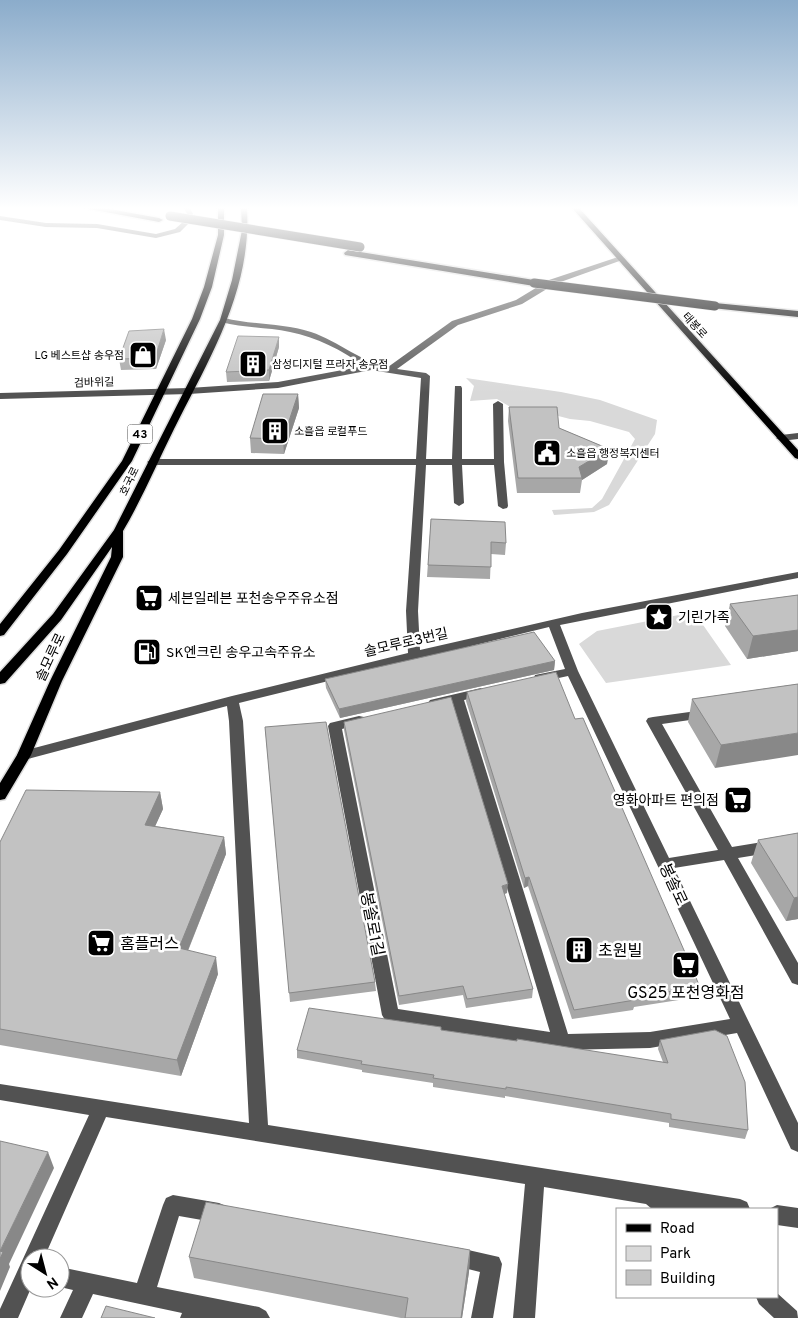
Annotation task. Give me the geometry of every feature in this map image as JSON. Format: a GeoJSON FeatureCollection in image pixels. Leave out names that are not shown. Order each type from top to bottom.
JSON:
{"type":"FeatureCollection","features":[{"type":"Feature","properties":{"kind":"highway"},"geometry":{"type":"LineString","coordinates":[[454,270],[534,282],[719,302],[798,306]]}},
{"type":"Feature","properties":{"kind":"highway"},"geometry":{"type":"LineString","coordinates":[[504,270],[798,314]]}},
{"type":"Feature","properties":{"kind":"main road","name":"호국로"},"geometry":{"type":"LineString","coordinates":[[0,632],[63,552],[127,461],[196,319],[212,270]]}},
{"type":"Feature","properties":{"kind":"main road","name":"호국로"},"geometry":{"type":"LineString","coordinates":[[0,680],[57,617],[119,530],[224,320],[238,270]]}},
{"type":"Feature","properties":{"kind":"main road","name":"태봉로"},"geometry":{"type":"LineString","coordinates":[[630,270],[798,456]]}},
{"type":"Feature","properties":{"kind":"main road","name":"솔모루로"},"geometry":{"type":"LineString","coordinates":[[0,795],[24,755],[56,681],[117,556],[119,530]]}},
{"type":"Feature","properties":{"kind":"street"},"geometry":{"type":"LineString","coordinates":[[390,370],[455,323],[518,302],[552,282],[589,270]]}},
{"type":"Feature","properties":{"kind":"street"},"geometry":{"type":"LineString","coordinates":[[224,320],[233,323],[291,329],[324,341],[349,353],[371,368],[426,376],[412,611],[414,655]]}},
{"type":"Feature","properties":{"kind":"street","name":"검바위길"},"geometry":{"type":"LineString","coordinates":[[0,396],[189,391],[278,385],[371,368]]}},
{"type":"Feature","properties":{"kind":"street"},"geometry":{"type":"LineString","coordinates":[[458,388],[457,462],[459,503]]}},
{"type":"Feature","properties":{"kind":"street"},"geometry":{"type":"LineString","coordinates":[[498,404],[499,462],[503,506]]}},
{"type":"Feature","properties":{"kind":"street"},"geometry":{"type":"LineString","coordinates":[[781,438],[798,436]]}},
{"type":"Feature","properties":{"kind":"street"},"geometry":{"type":"LineString","coordinates":[[152,462],[499,462]]}},
{"type":"Feature","properties":{"kind":"street","name":"솔모루로3번길"},"geometry":{"type":"LineString","coordinates":[[24,755],[232,700],[414,655],[553,623],[798,575]]}},
{"type":"Feature","properties":{"kind":"street","name":"봉솔로"},"geometry":{"type":"LineString","coordinates":[[553,623],[572,670],[798,1143]]}},
{"type":"Feature","properties":{"kind":"street"},"geometry":{"type":"LineString","coordinates":[[524,682],[572,670]]}},
{"type":"Feature","properties":{"kind":"street"},"geometry":{"type":"LineString","coordinates":[[420,706],[496,689]]}},
{"type":"Feature","properties":{"kind":"street"},"geometry":{"type":"LineString","coordinates":[[457,698],[562,1042]]}},
{"type":"Feature","properties":{"kind":"street"},"geometry":{"type":"LineString","coordinates":[[232,700],[237,730],[258,1133]]}},
{"type":"Feature","properties":{"kind":"street"},"geometry":{"type":"LineString","coordinates":[[721,711],[653,721],[798,978]]}},
{"type":"Feature","properties":{"kind":"street","name":"봉솔로1길"},"geometry":{"type":"LineString","coordinates":[[372,717],[335,726],[391,1015],[562,1042],[650,1040],[740,1025]]}},
{"type":"Feature","properties":{"kind":"street"},"geometry":{"type":"LineString","coordinates":[[665,864],[798,842]]}},
{"type":"Feature","properties":{"kind":"street"},"geometry":{"type":"LineString","coordinates":[[0,1092],[734,1208]]}},
{"type":"Feature","properties":{"kind":"street"},"geometry":{"type":"LineString","coordinates":[[39,1248],[101,1108]]}},
{"type":"Feature","properties":{"kind":"street"},"geometry":{"type":"LineString","coordinates":[[524,1318],[535,1177]]}},
{"type":"Feature","properties":{"kind":"street"},"geometry":{"type":"LineString","coordinates":[[651,1195],[666,1208]]}},
{"type":"Feature","properties":{"kind":"street"},"geometry":{"type":"LineString","coordinates":[[144,1294],[173,1205],[241,1217]]}},
{"type":"Feature","properties":{"kind":"street"},"geometry":{"type":"LineString","coordinates":[[778,1215],[798,1218]]}},
{"type":"Feature","properties":{"kind":"street"},"geometry":{"type":"LineString","coordinates":[[434,1254],[492,1264],[482,1318]]}},
{"type":"Feature","properties":{"kind":"street"},"geometry":{"type":"LineString","coordinates":[[70,1279],[144,1294],[194,1312],[259,1318]]}},
{"type":"Feature","properties":{"kind":"street"},"geometry":{"type":"LineString","coordinates":[[71,1318],[87,1283]]}},
{"type":"Feature","properties":{"kind":"street"},"geometry":{"type":"LineString","coordinates":[[7,1318],[20,1290]]}},
{"type":"Feature","properties":{"kind":"street"},"geometry":{"type":"LineString","coordinates":[[767,1298],[790,1318]]}},
{"type":"Feature","properties":{"kind":"green space"},"geometry":{"type":"Polygon","coordinates":[[[466,378],[561,392],[600,400],[657,420],[655,434],[609,505],[594,512],[554,515],[552,510],[592,508],[602,499],[635,439],[629,432],[590,421],[570,419],[535,410],[512,408],[497,399],[470,401],[474,386],[466,378]]]}},
{"type":"Feature","properties":{"kind":"green space"},"geometry":{"type":"Polygon","coordinates":[[[694,612],[731,665],[606,683],[579,644],[597,631],[694,612]]]}},
{"type":"Feature","properties":{"kind":"building"},"geometry":{"type":"Polygon","coordinates":[[[164,329],[155,358],[119,359],[129,331],[164,329]]]}},
{"type":"Feature","properties":{"kind":"building","name":"삼성디지털 프라자 송우점"},"geometry":{"type":"Polygon","coordinates":[[[238,336],[279,337],[269,370],[226,372],[238,336]]]}},
{"type":"Feature","properties":{"kind":"building"},"geometry":{"type":"Polygon","coordinates":[[[263,394],[298,394],[283,439],[250,438],[263,394]]]}},
{"type":"Feature","properties":{"kind":"building","name":"소흘읍 행정복지센터"},"geometry":{"type":"Polygon","coordinates":[[[509,407],[557,407],[559,428],[609,449],[579,467],[582,478],[518,478],[509,407]]]}},
{"type":"Feature","properties":{"kind":"building"},"geometry":{"type":"Polygon","coordinates":[[[431,519],[505,522],[506,543],[491,542],[491,567],[428,565],[431,519]]]}},
{"type":"Feature","properties":{"kind":"building"},"geometry":{"type":"Polygon","coordinates":[[[798,595],[798,630],[753,636],[730,604],[798,595]]]}},
{"type":"Feature","properties":{"kind":"building"},"geometry":{"type":"Polygon","coordinates":[[[534,632],[555,661],[339,709],[325,679],[534,632]]]}},
{"type":"Feature","properties":{"kind":"building"},"geometry":{"type":"Polygon","coordinates":[[[556,672],[575,719],[583,718],[700,987],[634,997],[635,1000],[574,1010],[529,877],[525,878],[467,692],[556,672]]]}},
{"type":"Feature","properties":{"kind":"building"},"geometry":{"type":"Polygon","coordinates":[[[798,684],[798,733],[721,745],[692,699],[798,684]]]}},
{"type":"Feature","properties":{"kind":"building"},"geometry":{"type":"Polygon","coordinates":[[[451,697],[508,884],[502,886],[533,989],[467,999],[463,986],[399,996],[344,722],[451,697]]]}},
{"type":"Feature","properties":{"kind":"building"},"geometry":{"type":"Polygon","coordinates":[[[326,722],[375,982],[289,993],[265,727],[326,722]]]}},
{"type":"Feature","properties":{"kind":"building"},"geometry":{"type":"Polygon","coordinates":[[[26,790],[160,792],[145,825],[224,837],[179,948],[216,957],[177,1060],[0,1029],[0,842],[26,790]]]}},
{"type":"Feature","properties":{"kind":"building"},"geometry":{"type":"Polygon","coordinates":[[[798,833],[798,897],[794,898],[758,840],[798,833]]]}},
{"type":"Feature","properties":{"kind":"building"},"geometry":{"type":"Polygon","coordinates":[[[309,1008],[441,1027],[441,1030],[517,1041],[517,1039],[668,1063],[660,1040],[715,1030],[727,1036],[745,1082],[748,1130],[671,1119],[671,1114],[506,1087],[506,1089],[433,1078],[434,1075],[361,1064],[362,1061],[297,1050],[309,1008]]]}},
{"type":"Feature","properties":{"kind":"building"},"geometry":{"type":"Polygon","coordinates":[[[0,1141],[48,1152],[0,1251],[0,1141]]]}},
{"type":"Feature","properties":{"kind":"building"},"geometry":{"type":"Polygon","coordinates":[[[206,1202],[470,1250],[461,1318],[405,1318],[408,1298],[189,1257],[206,1202]]]}},
{"type":"Feature","properties":{"kind":"building"},"geometry":{"type":"Polygon","coordinates":[[[106,1306],[155,1318],[101,1318],[106,1306]]]}},
{"type":"Feature","properties":{"kind":"place","name":"LG 베스트샵 송우점"},"geometry":{"type":"Point","coordinates":[143,355]}},
{"type":"Feature","properties":{"kind":"place","name":"삼성디지털 프라자 송우점"},"geometry":{"type":"Point","coordinates":[253,364]}},
{"type":"Feature","properties":{"kind":"place","name":"소흘읍 로컬푸드"},"geometry":{"type":"Point","coordinates":[275,431]}},
{"type":"Feature","properties":{"kind":"place","name":"소흘읍 행정복지센터"},"geometry":{"type":"Point","coordinates":[547,453]}},
{"type":"Feature","properties":{"kind":"place","name":"세븐일레븐 포천송우주유소점"},"geometry":{"type":"Point","coordinates":[149,598]}},
{"type":"Feature","properties":{"kind":"place","name":"기린가족"},"geometry":{"type":"Point","coordinates":[659,617]}},
{"type":"Feature","properties":{"kind":"place","name":"SK엔크린 송우고속주유소"},"geometry":{"type":"Point","coordinates":[147,652]}},
{"type":"Feature","properties":{"kind":"place","name":"영화아파트 편의점"},"geometry":{"type":"Point","coordinates":[738,800]}},
{"type":"Feature","properties":{"kind":"place","name":"홈플러스"},"geometry":{"type":"Point","coordinates":[101,943]}},
{"type":"Feature","properties":{"kind":"place","name":"초원빌"},"geometry":{"type":"Point","coordinates":[579,950]}},
{"type":"Feature","properties":{"kind":"place","name":"GS25 포천영화점"},"geometry":{"type":"Point","coordinates":[686,965]}}]}
